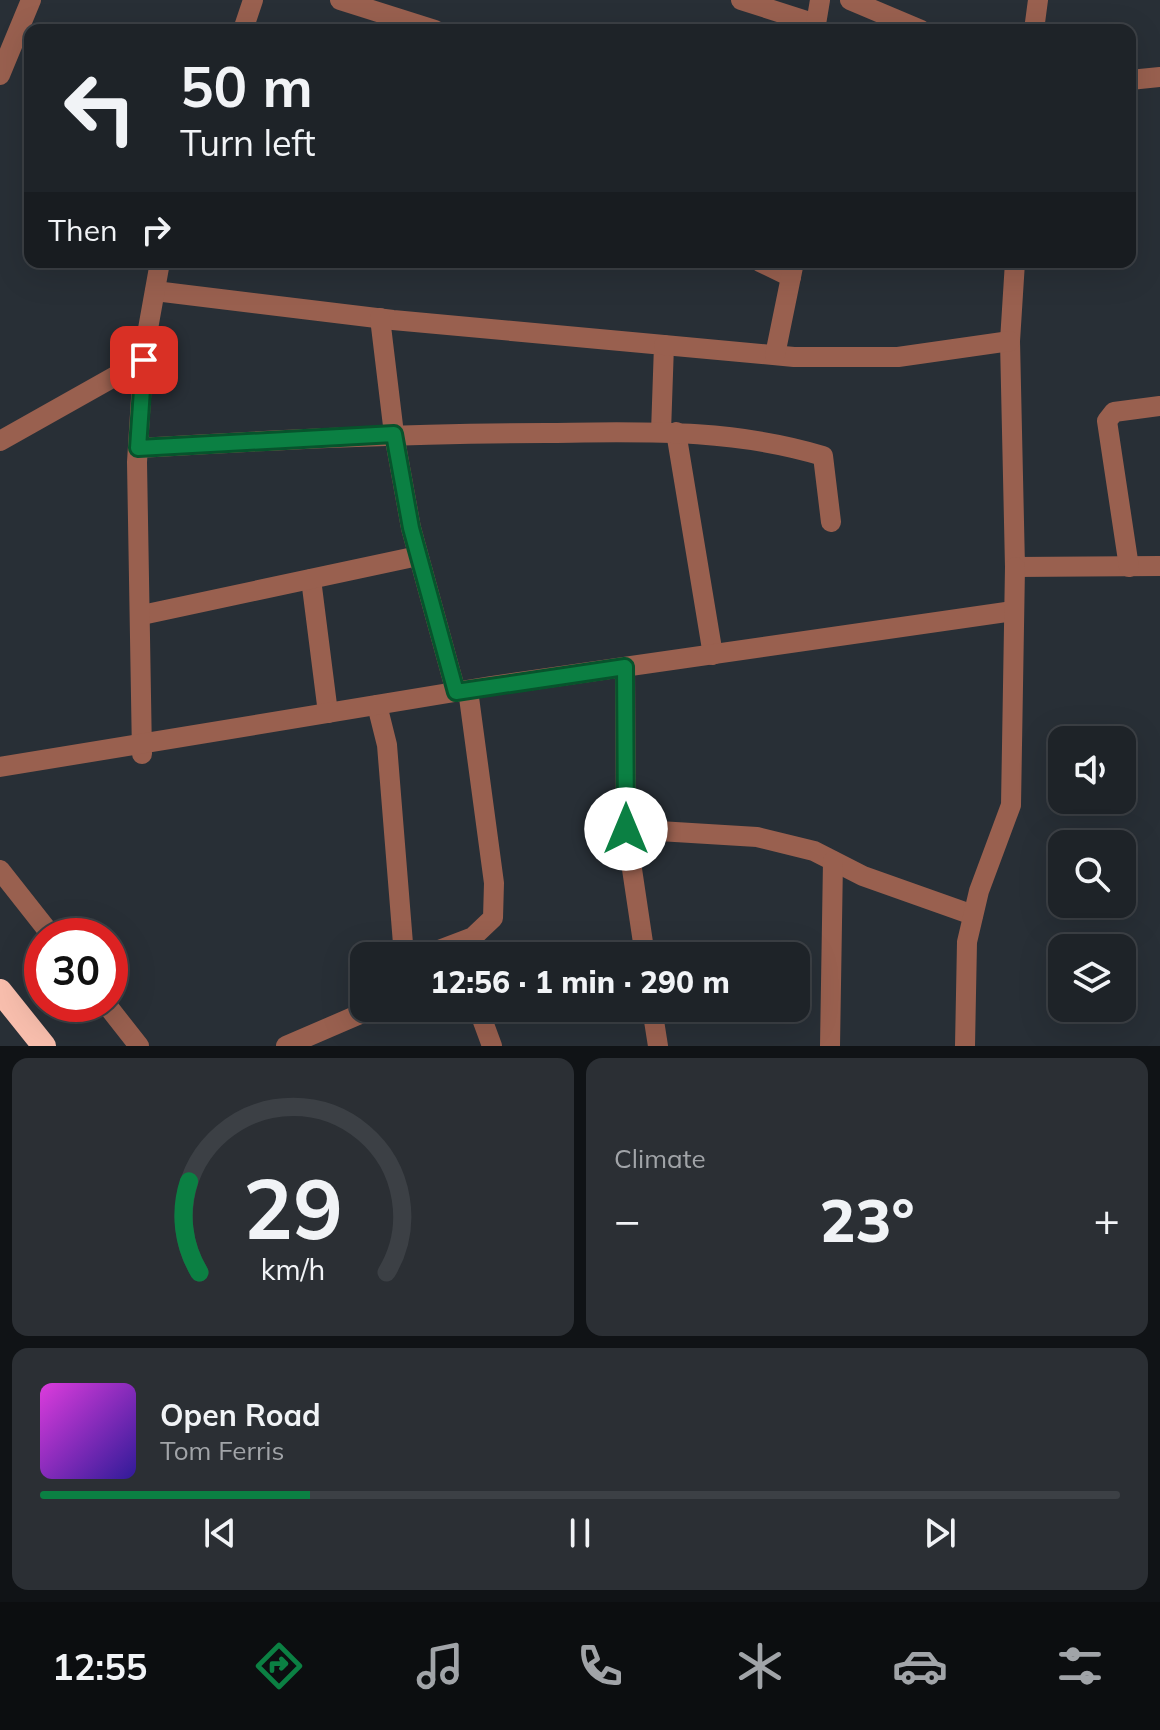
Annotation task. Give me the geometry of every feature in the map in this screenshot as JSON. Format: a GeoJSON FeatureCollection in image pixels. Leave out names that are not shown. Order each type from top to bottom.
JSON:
{"type":"FeatureCollection","features":[{"type":"Feature","properties":{"kind":"highway"},"geometry":{"type":"LineString","coordinates":[[0,991],[44,1046]]}},
{"type":"Feature","properties":{"kind":"street"},"geometry":{"type":"LineString","coordinates":[[26,24],[31,0]]}},
{"type":"Feature","properties":{"kind":"street"},"geometry":{"type":"LineString","coordinates":[[245,24],[253,0]]}},
{"type":"Feature","properties":{"kind":"street"},"geometry":{"type":"LineString","coordinates":[[340,0],[400,24]]}},
{"type":"Feature","properties":{"kind":"street"},"geometry":{"type":"LineString","coordinates":[[741,0],[808,24]]}},
{"type":"Feature","properties":{"kind":"street"},"geometry":{"type":"LineString","coordinates":[[816,24],[820,0]]}},
{"type":"Feature","properties":{"kind":"street"},"geometry":{"type":"LineString","coordinates":[[850,0],[907,24]]}},
{"type":"Feature","properties":{"kind":"street"},"geometry":{"type":"LineString","coordinates":[[1035,24],[1038,0]]}},
{"type":"Feature","properties":{"kind":"street"},"geometry":{"type":"LineString","coordinates":[[0,75],[23,36]]}},
{"type":"Feature","properties":{"kind":"street"},"geometry":{"type":"LineString","coordinates":[[1136,79],[1160,77]]}},
{"type":"Feature","properties":{"kind":"street"},"geometry":{"type":"LineString","coordinates":[[142,748],[138,448],[144,360],[159,268]]}},
{"type":"Feature","properties":{"kind":"street"},"geometry":{"type":"LineString","coordinates":[[965,1046],[967,942],[973,915],[1011,805],[1015,567],[1010,341],[1015,268]]}},
{"type":"Feature","properties":{"kind":"street"},"geometry":{"type":"LineString","coordinates":[[775,355],[792,270]]}},
{"type":"Feature","properties":{"kind":"street"},"geometry":{"type":"LineString","coordinates":[[155,291],[380,318],[775,355],[898,357],[1010,341]]}},
{"type":"Feature","properties":{"kind":"street"},"geometry":{"type":"LineString","coordinates":[[380,318],[394,434],[418,556],[462,691],[494,883],[493,918],[473,937],[460,942]]}},
{"type":"Feature","properties":{"kind":"street"},"geometry":{"type":"LineString","coordinates":[[664,345],[668,432],[713,655]]}},
{"type":"Feature","properties":{"kind":"street"},"geometry":{"type":"LineString","coordinates":[[0,441],[144,360]]}},
{"type":"Feature","properties":{"kind":"street"},"geometry":{"type":"LineString","coordinates":[[1129,567],[1107,421],[1114,412],[1160,406]]}},
{"type":"Feature","properties":{"kind":"street"},"geometry":{"type":"LineString","coordinates":[[138,448],[394,434],[668,432],[776,442],[823,456],[831,522]]}},
{"type":"Feature","properties":{"kind":"street"},"geometry":{"type":"LineString","coordinates":[[142,615],[418,556]]}},
{"type":"Feature","properties":{"kind":"street"},"geometry":{"type":"LineString","coordinates":[[1015,567],[1160,566]]}},
{"type":"Feature","properties":{"kind":"street"},"geometry":{"type":"LineString","coordinates":[[311,579],[328,713]]}},
{"type":"Feature","properties":{"kind":"street"},"geometry":{"type":"LineString","coordinates":[[0,767],[142,748],[462,691],[1013,611]]}},
{"type":"Feature","properties":{"kind":"street"},"geometry":{"type":"LineString","coordinates":[[625,667],[626,829],[643,942]]}},
{"type":"Feature","properties":{"kind":"street"},"geometry":{"type":"LineString","coordinates":[[377,705],[387,745],[403,942]]}},
{"type":"Feature","properties":{"kind":"street"},"geometry":{"type":"LineString","coordinates":[[626,829],[757,837],[814,851],[863,876],[973,915]]}},
{"type":"Feature","properties":{"kind":"street"},"geometry":{"type":"LineString","coordinates":[[830,1046],[833,861]]}},
{"type":"Feature","properties":{"kind":"street"},"geometry":{"type":"LineString","coordinates":[[0,870],[38,918]]}},
{"type":"Feature","properties":{"kind":"street"},"geometry":{"type":"LineString","coordinates":[[286,1046],[350,1018]]}},
{"type":"Feature","properties":{"kind":"street"},"geometry":{"type":"LineString","coordinates":[[120,1022],[139,1046]]}},
{"type":"Feature","properties":{"kind":"street"},"geometry":{"type":"LineString","coordinates":[[483,1022],[492,1046]]}},
{"type":"Feature","properties":{"kind":"street"},"geometry":{"type":"LineString","coordinates":[[654,1022],[658,1046]]}},
{"type":"Feature","properties":{"kind":"route"},"geometry":{"type":"LineString","coordinates":[[144,360],[138,448],[394,434],[411,528],[456,692],[625,667],[626,829]]}}]}
